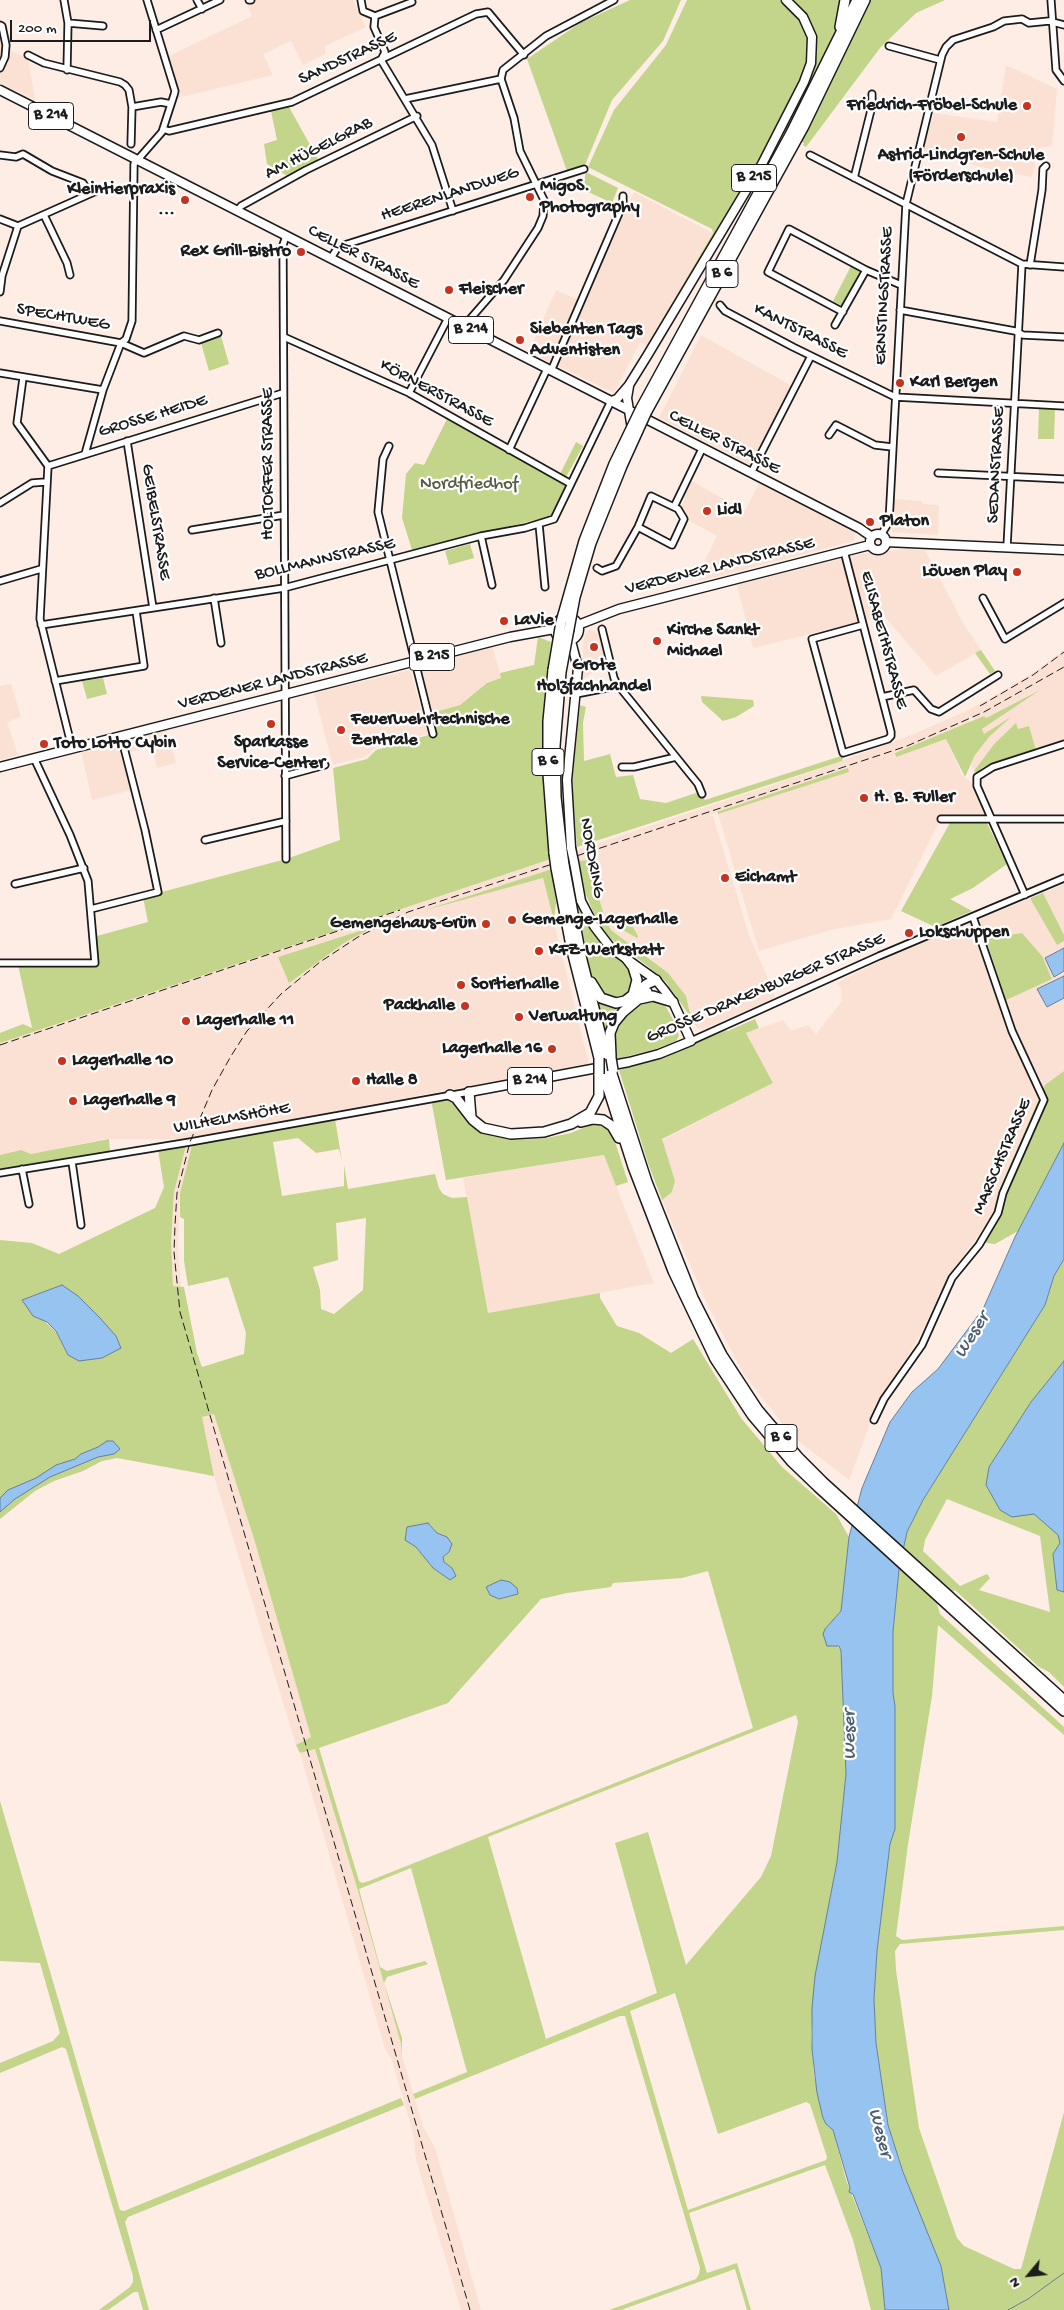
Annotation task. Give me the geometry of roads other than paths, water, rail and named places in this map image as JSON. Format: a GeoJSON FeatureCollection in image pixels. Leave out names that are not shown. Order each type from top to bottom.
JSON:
{"type":"FeatureCollection","features":[{"type":"Feature","properties":{"kind":"highway"},"geometry":{"type":"LineString","coordinates":[[837,42],[845,0]]}},
{"type":"Feature","properties":{"kind":"highway","name":"B 6"},"geometry":{"type":"LineString","coordinates":[[606,1059],[572,951],[560,867],[563,850],[548,774],[548,721],[557,671],[575,597],[591,544],[644,409],[791,134],[837,42],[863,0]]}},
{"type":"Feature","properties":{"kind":"highway","name":"B 6"},"geometry":{"type":"LineString","coordinates":[[644,409],[804,126],[863,0]]}},
{"type":"Feature","properties":{"kind":"highway","name":"B 6"},"geometry":{"type":"LineString","coordinates":[[560,867],[606,1059]]}},
{"type":"Feature","properties":{"kind":"highway","name":"B 6"},"geometry":{"type":"LineString","coordinates":[[581,956],[593,988],[601,998],[616,1003],[635,998],[647,984],[656,980]]}},
{"type":"Feature","properties":{"kind":"highway"},"geometry":{"type":"LineString","coordinates":[[571,1124],[590,1112],[596,1105],[607,1072],[606,1059],[610,1033],[614,1022],[635,998],[637,980],[633,967],[627,959]]}},
{"type":"Feature","properties":{"kind":"highway"},"geometry":{"type":"LineString","coordinates":[[635,998],[653,996],[673,1002]]}},
{"type":"Feature","properties":{"kind":"highway"},"geometry":{"type":"LineString","coordinates":[[606,1059],[607,1072]]}},
{"type":"Feature","properties":{"kind":"highway","name":"B 6"},"geometry":{"type":"LineString","coordinates":[[607,1072],[614,1081],[626,1142],[708,1329],[738,1382],[768,1422],[798,1457],[1064,1711]]}},
{"type":"Feature","properties":{"kind":"highway","name":"B 6"},"geometry":{"type":"LineString","coordinates":[[607,1072],[633,1167],[673,1271],[701,1332],[732,1386],[752,1415],[799,1468],[1064,1700]]}},
{"type":"Feature","properties":{"kind":"highway"},"geometry":{"type":"LineString","coordinates":[[469,1092],[471,1117]]}},
{"type":"Feature","properties":{"kind":"highway"},"geometry":{"type":"LineString","coordinates":[[450,1095],[483,1128],[511,1134],[544,1132],[593,1119],[602,1120],[612,1126],[626,1142]]}},
{"type":"Feature","properties":{"kind":"main road","name":"B 215"},"geometry":{"type":"LineString","coordinates":[[629,385],[762,164],[812,63],[814,48],[812,37],[803,17],[786,0]]}},
{"type":"Feature","properties":{"kind":"main road","name":"CELLER STRASSE"},"geometry":{"type":"LineString","coordinates":[[0,90],[859,528],[871,541]]}},
{"type":"Feature","properties":{"kind":"main road"},"geometry":{"type":"LineString","coordinates":[[611,400],[617,399],[629,385]]}},
{"type":"Feature","properties":{"kind":"main road"},"geometry":{"type":"LineString","coordinates":[[566,616],[574,620],[578,625],[577,636],[571,641],[560,639],[554,629],[557,621],[566,616],[588,539],[628,442],[633,424],[627,398],[629,385]]}},
{"type":"Feature","properties":{"kind":"main road"},"geometry":{"type":"LineString","coordinates":[[883,539],[884,547],[878,550],[873,548],[871,541],[883,539],[1064,550]]}},
{"type":"Feature","properties":{"kind":"main road","name":"VERDENER LANDSTRASSE"},"geometry":{"type":"LineString","coordinates":[[578,625],[619,609],[844,551],[871,541]]}},
{"type":"Feature","properties":{"kind":"main road","name":"VERDENER LANDSTRASSE"},"geometry":{"type":"LineString","coordinates":[[0,767],[414,661],[523,634],[554,629]]}},
{"type":"Feature","properties":{"kind":"main road","name":"NORDRING"},"geometry":{"type":"LineString","coordinates":[[571,641],[578,668],[567,780],[567,807],[563,850],[574,862],[581,902],[589,919],[606,942],[656,980],[673,1002],[691,1041]]}},
{"type":"Feature","properties":{"kind":"main road","name":"GROSSE DRAKENBURGER STRASSE"},"geometry":{"type":"LineString","coordinates":[[469,1092],[629,1062],[659,1054],[691,1041]]}},
{"type":"Feature","properties":{"kind":"street"},"geometry":{"type":"LineString","coordinates":[[64,0],[68,23],[67,70]]}},
{"type":"Feature","properties":{"kind":"street"},"geometry":{"type":"LineString","coordinates":[[85,454],[103,390],[121,343],[129,333],[134,308],[133,168],[137,160],[155,141],[163,129],[175,91],[147,0]]}},
{"type":"Feature","properties":{"kind":"street"},"geometry":{"type":"LineString","coordinates":[[198,0],[202,9]]}},
{"type":"Feature","properties":{"kind":"street"},"geometry":{"type":"LineString","coordinates":[[156,30],[220,0]]}},
{"type":"Feature","properties":{"kind":"street"},"geometry":{"type":"LineString","coordinates":[[361,0],[364,11],[375,16],[412,2]]}},
{"type":"Feature","properties":{"kind":"street"},"geometry":{"type":"LineString","coordinates":[[464,326],[504,280],[538,228],[543,216],[544,200],[520,151],[514,118],[501,80],[502,70],[524,55],[546,36],[614,0]]}},
{"type":"Feature","properties":{"kind":"street"},"geometry":{"type":"LineString","coordinates":[[1051,0],[1057,73],[1064,81]]}},
{"type":"Feature","properties":{"kind":"street","name":"SANDSTRASSE"},"geometry":{"type":"LineString","coordinates":[[163,129],[169,131],[292,102],[476,14],[488,12],[524,55]]}},
{"type":"Feature","properties":{"kind":"street"},"geometry":{"type":"LineString","coordinates":[[375,16],[374,27],[385,52],[382,60],[432,144],[453,211]]}},
{"type":"Feature","properties":{"kind":"street","name":"ERNSTINGSTRASSE"},"geometry":{"type":"LineString","coordinates":[[883,539],[889,522],[906,204],[940,60],[946,47],[954,40],[993,27],[1004,21],[1022,19],[1029,22],[1053,22],[1064,25]]}},
{"type":"Feature","properties":{"kind":"street"},"geometry":{"type":"LineString","coordinates":[[68,23],[103,26]]}},
{"type":"Feature","properties":{"kind":"street"},"geometry":{"type":"LineString","coordinates":[[0,25],[2,26],[6,54],[0,68]]}},
{"type":"Feature","properties":{"kind":"street"},"geometry":{"type":"LineString","coordinates":[[889,46],[940,60]]}},
{"type":"Feature","properties":{"kind":"street"},"geometry":{"type":"LineString","coordinates":[[28,55],[44,63],[67,70],[120,82],[129,90],[132,106],[131,144]]}},
{"type":"Feature","properties":{"kind":"street"},"geometry":{"type":"LineString","coordinates":[[405,99],[501,80]]}},
{"type":"Feature","properties":{"kind":"street"},"geometry":{"type":"LineString","coordinates":[[854,178],[872,106],[872,94]]}},
{"type":"Feature","properties":{"kind":"street"},"geometry":{"type":"LineString","coordinates":[[132,106],[161,102],[171,104]]}},
{"type":"Feature","properties":{"kind":"street","name":"AM HÜGELGRAB"},"geometry":{"type":"LineString","coordinates":[[237,211],[241,206],[306,170],[417,116]]}},
{"type":"Feature","properties":{"kind":"street"},"geometry":{"type":"LineString","coordinates":[[0,155],[16,157],[23,154],[52,171],[83,183],[89,193]]}},
{"type":"Feature","properties":{"kind":"street"},"geometry":{"type":"LineString","coordinates":[[810,155],[1022,264],[1064,267]]}},
{"type":"Feature","properties":{"kind":"street"},"geometry":{"type":"LineString","coordinates":[[1030,265],[1042,190],[1043,169],[1046,166]]}},
{"type":"Feature","properties":{"kind":"street","name":"HEERENLANDWEG"},"geometry":{"type":"LineString","coordinates":[[330,258],[338,247],[584,169]]}},
{"type":"Feature","properties":{"kind":"street"},"geometry":{"type":"LineString","coordinates":[[0,219],[18,226],[89,193],[106,189],[133,192]]}},
{"type":"Feature","properties":{"kind":"street"},"geometry":{"type":"LineString","coordinates":[[509,450],[549,370],[623,204],[623,196]]}},
{"type":"Feature","properties":{"kind":"street"},"geometry":{"type":"LineString","coordinates":[[44,215],[67,263],[70,274]]}},
{"type":"Feature","properties":{"kind":"street"},"geometry":{"type":"LineString","coordinates":[[0,292],[2,276],[18,226]]}},
{"type":"Feature","properties":{"kind":"street"},"geometry":{"type":"LineString","coordinates":[[843,312],[768,272],[789,230],[901,286]]}},
{"type":"Feature","properties":{"kind":"street","name":"HOLTORFER STRASSE"},"geometry":{"type":"LineString","coordinates":[[286,236],[283,245],[286,859]]}},
{"type":"Feature","properties":{"kind":"street","name":"SEDANSTRASSE"},"geometry":{"type":"LineString","coordinates":[[1007,547],[1022,264]]}},
{"type":"Feature","properties":{"kind":"street"},"geometry":{"type":"LineString","coordinates":[[835,326],[866,270]]}},
{"type":"Feature","properties":{"kind":"street","name":"KANTSTRASSE"},"geometry":{"type":"LineString","coordinates":[[720,305],[811,356],[895,397]]}},
{"type":"Feature","properties":{"kind":"street"},"geometry":{"type":"LineString","coordinates":[[900,310],[1019,333],[1064,337]]}},
{"type":"Feature","properties":{"kind":"street"},"geometry":{"type":"LineString","coordinates":[[409,393],[448,318]]}},
{"type":"Feature","properties":{"kind":"street","name":"SPECHTWEG"},"geometry":{"type":"LineString","coordinates":[[0,321],[121,343],[144,353],[184,336],[199,340],[218,333]]}},
{"type":"Feature","properties":{"kind":"street","name":"KÖRNERSTRASSE"},"geometry":{"type":"LineString","coordinates":[[284,337],[409,393],[571,484]]}},
{"type":"Feature","properties":{"kind":"street"},"geometry":{"type":"LineString","coordinates":[[751,473],[811,356]]}},
{"type":"Feature","properties":{"kind":"street"},"geometry":{"type":"LineString","coordinates":[[0,373],[103,390]]}},
{"type":"Feature","properties":{"kind":"street"},"geometry":{"type":"LineString","coordinates":[[23,378],[17,423],[48,466],[41,569],[41,625],[72,748]]}},
{"type":"Feature","properties":{"kind":"street","name":"GROSSE HEIDE"},"geometry":{"type":"LineString","coordinates":[[48,466],[283,392]]}},
{"type":"Feature","properties":{"kind":"street"},"geometry":{"type":"LineString","coordinates":[[895,397],[1064,406]]}},
{"type":"Feature","properties":{"kind":"street"},"geometry":{"type":"LineString","coordinates":[[571,484],[611,400]]}},
{"type":"Feature","properties":{"kind":"street"},"geometry":{"type":"LineString","coordinates":[[830,436],[836,425],[875,445],[892,447]]}},
{"type":"Feature","properties":{"kind":"street","name":"GEIBELSTRASSE"},"geometry":{"type":"LineString","coordinates":[[127,441],[153,608]]}},
{"type":"Feature","properties":{"kind":"street"},"geometry":{"type":"LineString","coordinates":[[389,446],[383,459],[377,503],[433,734]]}},
{"type":"Feature","properties":{"kind":"street"},"geometry":{"type":"LineString","coordinates":[[674,507],[702,448]]}},
{"type":"Feature","properties":{"kind":"street"},"geometry":{"type":"LineString","coordinates":[[938,473],[1064,479]]}},
{"type":"Feature","properties":{"kind":"street"},"geometry":{"type":"LineString","coordinates":[[0,503],[32,483],[46,482]]}},
{"type":"Feature","properties":{"kind":"street","name":"BOLLMANNSTRASSE"},"geometry":{"type":"LineString","coordinates":[[41,625],[284,588],[481,536],[539,524],[554,520],[571,484]]}},
{"type":"Feature","properties":{"kind":"street"},"geometry":{"type":"LineString","coordinates":[[597,568],[602,571],[616,566],[638,527],[651,496],[674,507],[684,519],[672,545],[638,527]]}},
{"type":"Feature","properties":{"kind":"street"},"geometry":{"type":"LineString","coordinates":[[192,530],[284,515]]}},
{"type":"Feature","properties":{"kind":"street"},"geometry":{"type":"LineString","coordinates":[[539,524],[545,587]]}},
{"type":"Feature","properties":{"kind":"street"},"geometry":{"type":"LineString","coordinates":[[481,536],[492,584]]}},
{"type":"Feature","properties":{"kind":"street","name":"ELISABETHSTRASSE"},"geometry":{"type":"LineString","coordinates":[[844,551],[882,697],[891,736],[843,753],[812,639],[863,625]]}},
{"type":"Feature","properties":{"kind":"street"},"geometry":{"type":"LineString","coordinates":[[0,580],[41,569]]}},
{"type":"Feature","properties":{"kind":"street"},"geometry":{"type":"LineString","coordinates":[[214,598],[221,644]]}},
{"type":"Feature","properties":{"kind":"street"},"geometry":{"type":"LineString","coordinates":[[982,598],[1005,639],[1064,603]]}},
{"type":"Feature","properties":{"kind":"street"},"geometry":{"type":"LineString","coordinates":[[55,681],[144,666],[136,611]]}},
{"type":"Feature","properties":{"kind":"street"},"geometry":{"type":"LineString","coordinates":[[602,629],[617,684],[698,784],[702,794]]}},
{"type":"Feature","properties":{"kind":"street"},"geometry":{"type":"LineString","coordinates":[[882,697],[914,690],[931,709],[939,712],[998,675]]}},
{"type":"Feature","properties":{"kind":"street"},"geometry":{"type":"LineString","coordinates":[[576,694],[605,689],[617,684]]}},
{"type":"Feature","properties":{"kind":"street"},"geometry":{"type":"LineString","coordinates":[[92,909],[158,892],[145,830],[121,736]]}},
{"type":"Feature","properties":{"kind":"street"},"geometry":{"type":"LineString","coordinates":[[1024,895],[977,786],[977,777],[993,767],[1064,744]]}},
{"type":"Feature","properties":{"kind":"street"},"geometry":{"type":"LineString","coordinates":[[622,767],[634,767],[676,757]]}},
{"type":"Feature","properties":{"kind":"street"},"geometry":{"type":"LineString","coordinates":[[0,963],[95,963],[92,909],[88,881],[84,868],[34,758]]}},
{"type":"Feature","properties":{"kind":"street"},"geometry":{"type":"LineString","coordinates":[[286,776],[325,765]]}},
{"type":"Feature","properties":{"kind":"street"},"geometry":{"type":"LineString","coordinates":[[941,820],[1064,819]]}},
{"type":"Feature","properties":{"kind":"street"},"geometry":{"type":"LineString","coordinates":[[205,840],[286,821]]}},
{"type":"Feature","properties":{"kind":"street"},"geometry":{"type":"LineString","coordinates":[[15,884],[84,868]]}},
{"type":"Feature","properties":{"kind":"street","name":"GROSSE DRAKENBURGER STRASSE"},"geometry":{"type":"LineString","coordinates":[[691,1041],[879,956],[1064,878]]}},
{"type":"Feature","properties":{"kind":"street","name":"MARSCHSTRASSE"},"geometry":{"type":"LineString","coordinates":[[874,1420],[884,1399],[922,1345],[952,1278],[978,1246],[998,1213],[1003,1193],[1044,1100],[1012,1031],[973,917]]}},
{"type":"Feature","properties":{"kind":"street","name":"WILHELMSHÖHE"},"geometry":{"type":"LineString","coordinates":[[0,1173],[469,1092]]}},
{"type":"Feature","properties":{"kind":"street"},"geometry":{"type":"LineString","coordinates":[[72,1162],[82,1225]]}},
{"type":"Feature","properties":{"kind":"street"},"geometry":{"type":"LineString","coordinates":[[22,1169],[29,1204]]}},
{"type":"Feature","properties":{"kind":"water"},"geometry":{"type":"Polygon","coordinates":[[[1064,948],[1064,971],[1054,977],[1045,958],[1064,948]]]}},
{"type":"Feature","properties":{"kind":"water"},"geometry":{"type":"Polygon","coordinates":[[[1064,976],[1064,998],[1047,1007],[1037,989],[1064,976]]]}},
{"type":"Feature","properties":{"kind":"water","name":"Weser"},"geometry":{"type":"Polygon","coordinates":[[[1064,1143],[1064,1259],[1054,1276],[1045,1305],[923,1500],[907,1532],[899,1569],[893,1632],[895,1829],[890,1844],[877,1951],[874,1999],[876,2043],[888,2125],[903,2172],[941,2266],[949,2310],[885,2310],[881,2268],[853,2194],[849,2192],[850,2188],[833,2130],[826,2124],[823,2118],[817,2093],[812,2049],[812,2008],[815,1976],[837,1862],[846,1774],[841,1651],[839,1646],[827,1646],[823,1634],[825,1629],[841,1611],[849,1537],[862,1488],[890,1422],[912,1392],[938,1369],[983,1309],[1015,1237],[1064,1143]]]}},
{"type":"Feature","properties":{"kind":"water"},"geometry":{"type":"Polygon","coordinates":[[[62,1285],[78,1296],[100,1318],[116,1336],[121,1348],[102,1358],[79,1361],[68,1355],[56,1331],[47,1322],[33,1316],[22,1300],[62,1285]]]}},
{"type":"Feature","properties":{"kind":"water"},"geometry":{"type":"Polygon","coordinates":[[[1064,1361],[1064,1592],[1057,1590],[1053,1554],[1060,1543],[1058,1535],[1034,1514],[1012,1517],[1000,1510],[986,1485],[989,1467],[1031,1402],[1064,1361]]]}},
{"type":"Feature","properties":{"kind":"water"},"geometry":{"type":"Polygon","coordinates":[[[107,1441],[113,1441],[120,1449],[114,1454],[98,1457],[50,1477],[15,1499],[0,1512],[0,1498],[8,1490],[36,1478],[56,1465],[75,1459],[107,1441]]]}},
{"type":"Feature","properties":{"kind":"water"},"geometry":{"type":"Polygon","coordinates":[[[428,1523],[437,1533],[447,1537],[452,1544],[449,1552],[443,1557],[444,1562],[452,1568],[456,1576],[450,1580],[433,1568],[416,1547],[405,1540],[407,1527],[428,1523]]]}},
{"type":"Feature","properties":{"kind":"water"},"geometry":{"type":"Polygon","coordinates":[[[501,1580],[510,1582],[517,1588],[518,1594],[499,1599],[490,1595],[486,1587],[501,1580]]]}},
{"type":"Feature","properties":{"kind":"waterway"},"geometry":{"type":"LineString","coordinates":[[1008,2310],[1028,2299],[1064,2273]]}},
{"type":"Feature","properties":{"kind":"railway"},"geometry":{"type":"LineString","coordinates":[[980,706],[1033,675],[1064,652]]}},
{"type":"Feature","properties":{"kind":"railway"},"geometry":{"type":"LineString","coordinates":[[470,2310],[180,1312],[174,1252],[175,1225],[177,1193],[190,1142],[212,1090],[247,1031],[281,994],[320,962],[358,937],[408,912],[907,746],[984,712],[1064,667]]}},
{"type":"Feature","properties":{"kind":"railway"},"geometry":{"type":"LineString","coordinates":[[0,1045],[400,910]]}},
{"type":"Feature","properties":{"kind":"place","name":"Friedrich-Fröbel-Schule"},"geometry":{"type":"Point","coordinates":[1027,106]}},
{"type":"Feature","properties":{"kind":"place","name":"Astrid-Lindgren-Schule (Förderschule)"},"geometry":{"type":"Point","coordinates":[961,137]}},
{"type":"Feature","properties":{"kind":"place","name":"MigoS. Photography"},"geometry":{"type":"Point","coordinates":[530,197]}},
{"type":"Feature","properties":{"kind":"place","name":"Kleintierpraxis ..."},"geometry":{"type":"Point","coordinates":[185,200]}},
{"type":"Feature","properties":{"kind":"place","name":"Rex Grill-Bistro"},"geometry":{"type":"Point","coordinates":[301,252]}},
{"type":"Feature","properties":{"kind":"place","name":"Fleischer"},"geometry":{"type":"Point","coordinates":[449,290]}},
{"type":"Feature","properties":{"kind":"place","name":"Siebenten Tags Adventisten"},"geometry":{"type":"Point","coordinates":[520,340]}},
{"type":"Feature","properties":{"kind":"place","name":"Karl Bergen"},"geometry":{"type":"Point","coordinates":[900,383]}},
{"type":"Feature","properties":{"kind":"place","name":"Lidl"},"geometry":{"type":"Point","coordinates":[707,511]}},
{"type":"Feature","properties":{"kind":"place","name":"Platon"},"geometry":{"type":"Point","coordinates":[870,522]}},
{"type":"Feature","properties":{"kind":"place","name":"Löwen Play"},"geometry":{"type":"Point","coordinates":[1017,572]}},
{"type":"Feature","properties":{"kind":"place","name":"LaVie"},"geometry":{"type":"Point","coordinates":[504,621]}},
{"type":"Feature","properties":{"kind":"place","name":"Kirche Sankt Michael"},"geometry":{"type":"Point","coordinates":[657,641]}},
{"type":"Feature","properties":{"kind":"place","name":"Grote Holzfachhandel"},"geometry":{"type":"Point","coordinates":[594,647]}},
{"type":"Feature","properties":{"kind":"place","name":"Sparkasse Service-Center"},"geometry":{"type":"Point","coordinates":[271,724]}},
{"type":"Feature","properties":{"kind":"place","name":"Feuerwehrtechnische Zentrale"},"geometry":{"type":"Point","coordinates":[341,730]}},
{"type":"Feature","properties":{"kind":"place","name":"Toto Lotto Cybin"},"geometry":{"type":"Point","coordinates":[44,744]}},
{"type":"Feature","properties":{"kind":"place","name":"H. B. Fuller"},"geometry":{"type":"Point","coordinates":[864,798]}},
{"type":"Feature","properties":{"kind":"place","name":"Eichamt"},"geometry":{"type":"Point","coordinates":[725,878]}},
{"type":"Feature","properties":{"kind":"place","name":"Gemenge-Lagerhalle"},"geometry":{"type":"Point","coordinates":[512,920]}},
{"type":"Feature","properties":{"kind":"place","name":"Gemengehaus-Grün"},"geometry":{"type":"Point","coordinates":[486,924]}},
{"type":"Feature","properties":{"kind":"place","name":"Lokschuppen"},"geometry":{"type":"Point","coordinates":[909,933]}},
{"type":"Feature","properties":{"kind":"place","name":"KFZ-Werkstatt"},"geometry":{"type":"Point","coordinates":[539,951]}},
{"type":"Feature","properties":{"kind":"place","name":"Sortierhalle"},"geometry":{"type":"Point","coordinates":[461,985]}},
{"type":"Feature","properties":{"kind":"place","name":"Packhalle"},"geometry":{"type":"Point","coordinates":[465,1006]}},
{"type":"Feature","properties":{"kind":"place","name":"Verwaltung"},"geometry":{"type":"Point","coordinates":[519,1017]}},
{"type":"Feature","properties":{"kind":"place","name":"Lagerhalle 11"},"geometry":{"type":"Point","coordinates":[186,1021]}},
{"type":"Feature","properties":{"kind":"place","name":"Lagerhalle 16"},"geometry":{"type":"Point","coordinates":[552,1049]}},
{"type":"Feature","properties":{"kind":"place","name":"Lagerhalle 10"},"geometry":{"type":"Point","coordinates":[62,1061]}},
{"type":"Feature","properties":{"kind":"place","name":"Halle 8"},"geometry":{"type":"Point","coordinates":[356,1081]}},
{"type":"Feature","properties":{"kind":"place","name":"Lagerhalle 9"},"geometry":{"type":"Point","coordinates":[73,1101]}},
{"type":"Feature","properties":{"kind":"park label","name":"Nordfriedhof"},"geometry":{"type":"Point","coordinates":[469,485]}}]}
